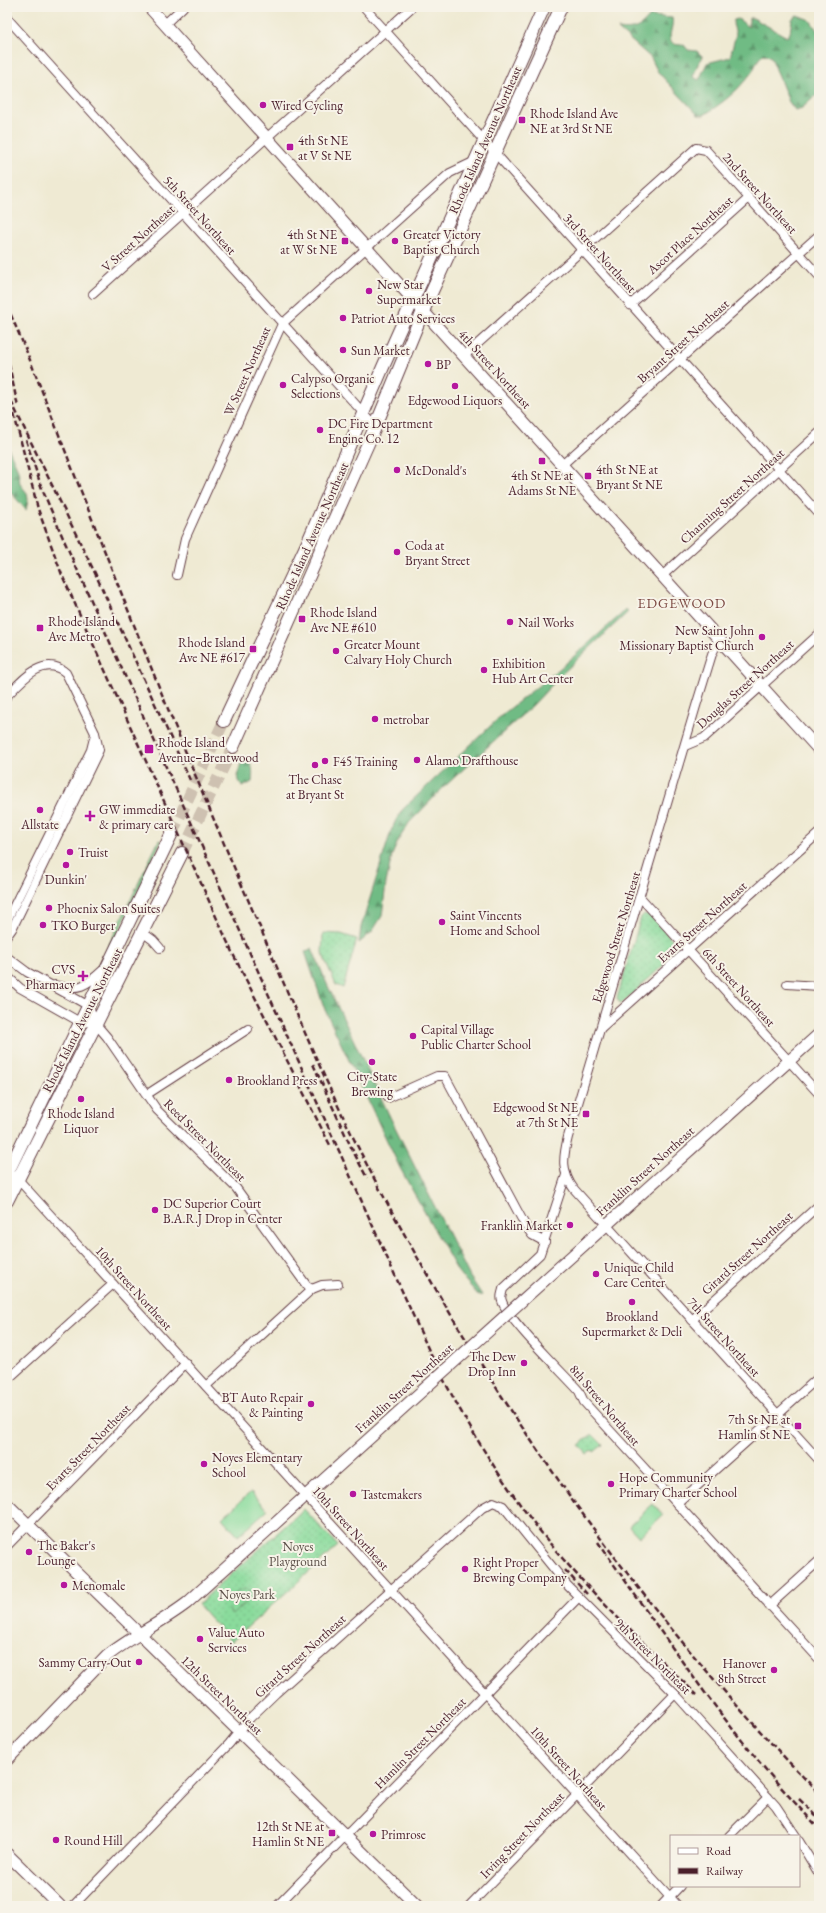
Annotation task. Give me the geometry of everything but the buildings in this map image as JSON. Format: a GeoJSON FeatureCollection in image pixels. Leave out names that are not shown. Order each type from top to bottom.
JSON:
{"type":"FeatureCollection","features":[{"type":"Feature","properties":{"kind":"main road","name":"Rhode Island Avenue Northeast"},"geometry":{"type":"LineString","coordinates":[[224,721],[289,585],[413,300],[544,7]]}},
{"type":"Feature","properties":{"kind":"main road","name":"Rhode Island Avenue Northeast"},"geometry":{"type":"LineString","coordinates":[[233,747],[376,426],[424,311],[561,7]]}},
{"type":"Feature","properties":{"kind":"main road","name":"Rhode Island Avenue Northeast"},"geometry":{"type":"LineString","coordinates":[[7,1201],[10,1174],[80,1022],[172,834]]}},
{"type":"Feature","properties":{"kind":"main road","name":"Rhode Island Avenue Northeast"},"geometry":{"type":"LineString","coordinates":[[10,1174],[95,1023],[182,853]]}},
{"type":"Feature","properties":{"kind":"street","name":"4th Street Northeast"},"geometry":{"type":"LineString","coordinates":[[149,7],[819,750]]}},
{"type":"Feature","properties":{"kind":"street"},"geometry":{"type":"LineString","coordinates":[[164,24],[183,7]]}},
{"type":"Feature","properties":{"kind":"street","name":"3rd Street Northeast"},"geometry":{"type":"LineString","coordinates":[[364,7],[494,154],[819,514]]}},
{"type":"Feature","properties":{"kind":"street","name":"V Street Northeast"},"geometry":{"type":"LineString","coordinates":[[93,294],[412,7]]}},
{"type":"Feature","properties":{"kind":"street","name":"5th Street Northeast"},"geometry":{"type":"LineString","coordinates":[[7,18],[282,324],[376,426]]}},
{"type":"Feature","properties":{"kind":"street","name":"2nd Street Northeast"},"geometry":{"type":"LineString","coordinates":[[581,250],[696,148],[706,150],[819,276]]}},
{"type":"Feature","properties":{"kind":"street","name":"W Street Northeast"},"geometry":{"type":"LineString","coordinates":[[176,575],[185,539],[282,324],[450,173],[475,161]]}},
{"type":"Feature","properties":{"kind":"street","name":"Ascot Place Northeast"},"geometry":{"type":"LineString","coordinates":[[630,305],[749,198]]}},
{"type":"Feature","properties":{"kind":"street","name":"Bryant Street Northeast"},"geometry":{"type":"LineString","coordinates":[[562,466],[819,235]]}},
{"type":"Feature","properties":{"kind":"street"},"geometry":{"type":"LineString","coordinates":[[464,356],[581,250]]}},
{"type":"Feature","properties":{"kind":"street","name":"Channing Street Northeast"},"geometry":{"type":"LineString","coordinates":[[662,576],[819,434]]}},
{"type":"Feature","properties":{"kind":"street","name":"Douglas Street Northeast"},"geometry":{"type":"LineString","coordinates":[[685,746],[704,738],[819,634]]}},
{"type":"Feature","properties":{"kind":"street","name":"Edgewood Street Northeast"},"geometry":{"type":"LineString","coordinates":[[504,1306],[501,1298],[503,1289],[538,1257],[545,1242],[566,1175],[564,1154],[712,654],[719,639]]}},
{"type":"Feature","properties":{"kind":"street"},"geometry":{"type":"LineString","coordinates":[[7,696],[33,670],[46,666],[61,669],[66,673],[95,733],[99,750],[12,929],[7,936]]}},
{"type":"Feature","properties":{"kind":"street"},"geometry":{"type":"LineString","coordinates":[[7,920],[91,750],[95,733]]}},
{"type":"Feature","properties":{"kind":"street","name":"Evarts Street Northeast"},"geometry":{"type":"LineString","coordinates":[[601,1028],[690,950],[819,833]]}},
{"type":"Feature","properties":{"kind":"street","name":"6th Street Northeast"},"geometry":{"type":"LineString","coordinates":[[640,897],[690,950],[819,1094]]}},
{"type":"Feature","properties":{"kind":"street"},"geometry":{"type":"LineString","coordinates":[[142,932],[151,938],[160,948]]}},
{"type":"Feature","properties":{"kind":"street"},"geometry":{"type":"LineString","coordinates":[[7,957],[27,972],[89,1006],[95,1023],[80,1022],[20,988],[7,976]]}},
{"type":"Feature","properties":{"kind":"street"},"geometry":{"type":"LineString","coordinates":[[43,981],[64,987],[75,988],[84,986],[90,983],[111,960]]}},
{"type":"Feature","properties":{"kind":"street"},"geometry":{"type":"LineString","coordinates":[[787,984],[819,986]]}},
{"type":"Feature","properties":{"kind":"street","name":"Reed Street Northeast"},"geometry":{"type":"LineString","coordinates":[[95,1023],[107,1037],[162,1116],[239,1192],[307,1286],[312,1289]]}},
{"type":"Feature","properties":{"kind":"street"},"geometry":{"type":"LineString","coordinates":[[146,1095],[248,1028]]}},
{"type":"Feature","properties":{"kind":"street","name":"Franklin Street Northeast"},"geometry":{"type":"LineString","coordinates":[[7,1760],[107,1656],[140,1634],[162,1622],[187,1603],[606,1224],[819,1034]]}},
{"type":"Feature","properties":{"kind":"street"},"geometry":{"type":"LineString","coordinates":[[388,1098],[437,1076],[445,1076],[525,1225],[532,1235],[545,1242]]}},
{"type":"Feature","properties":{"kind":"street","name":"10th Street Northeast"},"geometry":{"type":"LineString","coordinates":[[10,1174],[186,1363],[678,1906]]}},
{"type":"Feature","properties":{"kind":"street","name":"7th Street Northeast"},"geometry":{"type":"LineString","coordinates":[[566,1175],[574,1189],[819,1460]]}},
{"type":"Feature","properties":{"kind":"street","name":"Girard Street Northeast"},"geometry":{"type":"LineString","coordinates":[[692,1320],[819,1205]]}},
{"type":"Feature","properties":{"kind":"street"},"geometry":{"type":"LineString","coordinates":[[7,1380],[113,1284]]}},
{"type":"Feature","properties":{"kind":"street"},"geometry":{"type":"LineString","coordinates":[[206,1386],[312,1289],[324,1284],[338,1284]]}},
{"type":"Feature","properties":{"kind":"street","name":"8th Street Northeast"},"geometry":{"type":"LineString","coordinates":[[504,1306],[517,1323],[579,1390],[584,1402],[819,1659]]}},
{"type":"Feature","properties":{"kind":"street","name":"Evarts Street Northeast"},"geometry":{"type":"LineString","coordinates":[[7,1546],[186,1363]]}},
{"type":"Feature","properties":{"kind":"street"},"geometry":{"type":"LineString","coordinates":[[677,1504],[819,1377]]}},
{"type":"Feature","properties":{"kind":"street","name":"9th Street Northeast"},"geometry":{"type":"LineString","coordinates":[[488,1504],[496,1502],[503,1506],[542,1555],[579,1597],[675,1694],[779,1809],[795,1835]]}},
{"type":"Feature","properties":{"kind":"street","name":"12th Street Northeast"},"geometry":{"type":"LineString","coordinates":[[7,1504],[417,1906]]}},
{"type":"Feature","properties":{"kind":"street","name":"Girard Street Northeast"},"geometry":{"type":"LineString","coordinates":[[73,1906],[229,1744],[239,1731],[276,1692],[488,1504]]}},
{"type":"Feature","properties":{"kind":"street"},"geometry":{"type":"LineString","coordinates":[[770,1606],[819,1561]]}},
{"type":"Feature","properties":{"kind":"street","name":"Hamlin Street Northeast"},"geometry":{"type":"LineString","coordinates":[[277,1906],[486,1694],[579,1597]]}},
{"type":"Feature","properties":{"kind":"street","name":"Irving Street Northeast"},"geometry":{"type":"LineString","coordinates":[[469,1906],[675,1694]]}},
{"type":"Feature","properties":{"kind":"street"},"geometry":{"type":"LineString","coordinates":[[730,1835],[768,1797]]}},
{"type":"Feature","properties":{"kind":"street"},"geometry":{"type":"LineString","coordinates":[[800,1843],[819,1874]]}},
{"type":"Feature","properties":{"kind":"street"},"geometry":{"type":"LineString","coordinates":[[7,1854],[60,1906]]}},
{"type":"Feature","properties":{"kind":"street"},"geometry":{"type":"LineString","coordinates":[[661,1906],[679,1887]]}},
{"type":"Feature","properties":{"kind":"green space"},"geometry":{"type":"Polygon","coordinates":[[[797,15],[810,20],[819,33],[819,93],[802,108],[795,110],[789,102],[771,57],[766,54],[761,56],[752,72],[741,86],[730,96],[704,115],[698,115],[658,72],[651,58],[618,29],[628,30],[636,28],[650,16],[672,18],[670,40],[672,43],[684,45],[688,50],[697,51],[703,57],[698,64],[693,77],[699,80],[707,63],[730,57],[736,34],[733,24],[734,20],[738,19],[749,27],[749,18],[753,18],[787,37],[790,33],[792,19],[797,15]]]}},
{"type":"Feature","properties":{"kind":"green space"},"geometry":{"type":"Polygon","coordinates":[[[7,445],[18,470],[20,484],[27,493],[28,500],[26,510],[7,488],[7,445]]]}},
{"type":"Feature","properties":{"kind":"green space"},"geometry":{"type":"Polygon","coordinates":[[[626,610],[628,612],[563,673],[533,705],[443,788],[409,823],[399,839],[392,855],[386,883],[382,916],[372,932],[359,943],[361,927],[391,831],[403,809],[502,715],[564,665],[626,610]]]}},
{"type":"Feature","properties":{"kind":"green space"},"geometry":{"type":"Polygon","coordinates":[[[244,758],[250,762],[253,772],[252,782],[242,787],[237,776],[244,758]]]}},
{"type":"Feature","properties":{"kind":"green space"},"geometry":{"type":"Polygon","coordinates":[[[159,840],[161,841],[101,969],[98,968],[159,840]]]}},
{"type":"Feature","properties":{"kind":"green space"},"geometry":{"type":"Polygon","coordinates":[[[644,914],[650,915],[678,946],[679,951],[623,1002],[620,1003],[617,998],[641,917],[644,914]]]}},
{"type":"Feature","properties":{"kind":"green space"},"geometry":{"type":"Polygon","coordinates":[[[323,933],[341,934],[357,939],[343,988],[336,985],[322,953],[323,933]]]}},
{"type":"Feature","properties":{"kind":"green space"},"geometry":{"type":"Polygon","coordinates":[[[312,948],[327,984],[392,1121],[470,1277],[482,1295],[481,1296],[479,1296],[458,1272],[400,1168],[325,1010],[305,952],[312,948]]]}},
{"type":"Feature","properties":{"kind":"green space"},"geometry":{"type":"Polygon","coordinates":[[[592,1434],[603,1445],[594,1452],[592,1450],[587,1454],[579,1445],[592,1434]]]}},
{"type":"Feature","properties":{"kind":"green space"},"geometry":{"type":"Polygon","coordinates":[[[251,1492],[267,1510],[238,1536],[222,1518],[251,1492]]]}},
{"type":"Feature","properties":{"kind":"green space"},"geometry":{"type":"Polygon","coordinates":[[[653,1504],[663,1515],[639,1537],[629,1526],[653,1504]]]}},
{"type":"Feature","properties":{"kind":"green space","name":"Noyes Park"},"geometry":{"type":"Polygon","coordinates":[[[304,1509],[338,1546],[231,1642],[198,1604],[304,1509]]]}},
{"type":"Feature","properties":{"kind":"green space"},"geometry":{"type":"Polygon","coordinates":[[[246,1589],[250,1590],[253,1595],[232,1615],[229,1611],[229,1602],[231,1598],[237,1592],[246,1589]]]}},
{"type":"Feature","properties":{"kind":"tunnel"},"geometry":{"type":"LineString","coordinates":[[172,833],[224,721]]}},
{"type":"Feature","properties":{"kind":"tunnel"},"geometry":{"type":"LineString","coordinates":[[182,853],[233,747]]}},
{"type":"Feature","properties":{"kind":"railway"},"geometry":{"type":"LineString","coordinates":[[7,306],[28,355],[140,641],[288,994],[366,1164],[384,1197],[429,1277],[477,1357],[527,1434],[580,1510],[636,1584],[694,1656],[755,1726],[819,1793]]}},
{"type":"Feature","properties":{"kind":"railway"},"geometry":{"type":"LineString","coordinates":[[7,355],[18,407]]}},
{"type":"Feature","properties":{"kind":"railway"},"geometry":{"type":"LineString","coordinates":[[7,393],[94,571],[190,780]]}},
{"type":"Feature","properties":{"kind":"railway"},"geometry":{"type":"LineString","coordinates":[[14,414],[38,509],[62,575],[232,952],[330,1145]]}},
{"type":"Feature","properties":{"kind":"railway"},"geometry":{"type":"LineString","coordinates":[[26,440],[42,489],[63,538],[430,1353],[444,1381],[490,1460],[543,1535],[579,1577],[612,1612],[697,1695]]}},
{"type":"Feature","properties":{"kind":"railway"},"geometry":{"type":"LineString","coordinates":[[313,1064],[367,1178]]}},
{"type":"Feature","properties":{"kind":"railway"},"geometry":{"type":"LineString","coordinates":[[598,1542],[676,1653],[730,1726],[758,1761],[819,1828]]}},
{"type":"Feature","properties":{"kind":"railway"},"geometry":{"type":"LineString","coordinates":[[565,1570],[587,1594]]}},
{"type":"Feature","properties":{"kind":"railway"},"geometry":{"type":"LineString","coordinates":[[799,1799],[819,1818]]}},
{"type":"Feature","properties":{"kind":"place","name":"Wired Cycling"},"geometry":{"type":"Point","coordinates":[263,105]}},
{"type":"Feature","properties":{"kind":"place","name":"Rhode Island Ave NE at 3rd St NE"},"geometry":{"type":"Point","coordinates":[522,120]}},
{"type":"Feature","properties":{"kind":"place","name":"4th St NE at V St NE"},"geometry":{"type":"Point","coordinates":[290,147]}},
{"type":"Feature","properties":{"kind":"place","name":"4th St NE at W St NE"},"geometry":{"type":"Point","coordinates":[345,241]}},
{"type":"Feature","properties":{"kind":"place","name":"Greater Victory Baptist Church"},"geometry":{"type":"Point","coordinates":[395,241]}},
{"type":"Feature","properties":{"kind":"place","name":"New Star Supermarket"},"geometry":{"type":"Point","coordinates":[369,291]}},
{"type":"Feature","properties":{"kind":"place","name":"Patriot Auto Services"},"geometry":{"type":"Point","coordinates":[343,318]}},
{"type":"Feature","properties":{"kind":"place","name":"Sun Market"},"geometry":{"type":"Point","coordinates":[343,350]}},
{"type":"Feature","properties":{"kind":"place","name":"BP"},"geometry":{"type":"Point","coordinates":[428,364]}},
{"type":"Feature","properties":{"kind":"place","name":"Calypso Organic Selections"},"geometry":{"type":"Point","coordinates":[283,385]}},
{"type":"Feature","properties":{"kind":"place","name":"Edgewood Liquors"},"geometry":{"type":"Point","coordinates":[455,386]}},
{"type":"Feature","properties":{"kind":"place","name":"DC Fire Department Engine Co. 12"},"geometry":{"type":"Point","coordinates":[320,430]}},
{"type":"Feature","properties":{"kind":"place","name":"4th St NE at Adams St NE"},"geometry":{"type":"Point","coordinates":[542,461]}},
{"type":"Feature","properties":{"kind":"place","name":"McDonald's"},"geometry":{"type":"Point","coordinates":[397,470]}},
{"type":"Feature","properties":{"kind":"place","name":"4th St NE at Bryant St NE"},"geometry":{"type":"Point","coordinates":[588,476]}},
{"type":"Feature","properties":{"kind":"place","name":"Coda at Bryant Street"},"geometry":{"type":"Point","coordinates":[397,552]}},
{"type":"Feature","properties":{"kind":"place","name":"Rhode Island Ave NE #610"},"geometry":{"type":"Point","coordinates":[302,619]}},
{"type":"Feature","properties":{"kind":"place","name":"Nail Works"},"geometry":{"type":"Point","coordinates":[510,622]}},
{"type":"Feature","properties":{"kind":"place","name":"Rhode Island Ave Metro"},"geometry":{"type":"Point","coordinates":[40,628]}},
{"type":"Feature","properties":{"kind":"place","name":"New Saint John Missionary Baptist Church"},"geometry":{"type":"Point","coordinates":[762,637]}},
{"type":"Feature","properties":{"kind":"place","name":"Rhode Island Ave NE #617"},"geometry":{"type":"Point","coordinates":[253,649]}},
{"type":"Feature","properties":{"kind":"place","name":"Greater Mount Calvary Holy Church"},"geometry":{"type":"Point","coordinates":[336,651]}},
{"type":"Feature","properties":{"kind":"place","name":"Exhibition Hub Art Center"},"geometry":{"type":"Point","coordinates":[484,670]}},
{"type":"Feature","properties":{"kind":"place","name":"metrobar"},"geometry":{"type":"Point","coordinates":[375,719]}},
{"type":"Feature","properties":{"kind":"place","name":"Rhode Island Avenue–Brentwood"},"geometry":{"type":"Point","coordinates":[149,749]}},
{"type":"Feature","properties":{"kind":"place","name":"Alamo Drafthouse"},"geometry":{"type":"Point","coordinates":[417,760]}},
{"type":"Feature","properties":{"kind":"place","name":"F45 Training"},"geometry":{"type":"Point","coordinates":[325,761]}},
{"type":"Feature","properties":{"kind":"place","name":"The Chase at Bryant St"},"geometry":{"type":"Point","coordinates":[315,765]}},
{"type":"Feature","properties":{"kind":"place","name":"Allstate"},"geometry":{"type":"Point","coordinates":[40,810]}},
{"type":"Feature","properties":{"kind":"place","name":"GW immediate & primary care"},"geometry":{"type":"Point","coordinates":[90,816]}},
{"type":"Feature","properties":{"kind":"place","name":"Truist"},"geometry":{"type":"Point","coordinates":[70,852]}},
{"type":"Feature","properties":{"kind":"place","name":"Dunkin'"},"geometry":{"type":"Point","coordinates":[66,865]}},
{"type":"Feature","properties":{"kind":"place","name":"Phoenix Salon Suites"},"geometry":{"type":"Point","coordinates":[49,908]}},
{"type":"Feature","properties":{"kind":"place","name":"Saint Vincents Home and School"},"geometry":{"type":"Point","coordinates":[442,922]}},
{"type":"Feature","properties":{"kind":"place","name":"TKO Burger"},"geometry":{"type":"Point","coordinates":[43,925]}},
{"type":"Feature","properties":{"kind":"place","name":"CVS Pharmacy"},"geometry":{"type":"Point","coordinates":[83,976]}},
{"type":"Feature","properties":{"kind":"place","name":"Capital Village Public Charter School"},"geometry":{"type":"Point","coordinates":[413,1036]}},
{"type":"Feature","properties":{"kind":"place","name":"City-State Brewing"},"geometry":{"type":"Point","coordinates":[372,1062]}},
{"type":"Feature","properties":{"kind":"place","name":"Brookland Press"},"geometry":{"type":"Point","coordinates":[229,1080]}},
{"type":"Feature","properties":{"kind":"place","name":"Rhode Island Liquor"},"geometry":{"type":"Point","coordinates":[81,1099]}},
{"type":"Feature","properties":{"kind":"place","name":"Edgewood St NE at 7th St NE"},"geometry":{"type":"Point","coordinates":[586,1114]}},
{"type":"Feature","properties":{"kind":"place","name":"DC Superior Court B.A.R.J Drop in Center"},"geometry":{"type":"Point","coordinates":[155,1210]}},
{"type":"Feature","properties":{"kind":"place","name":"Franklin Market"},"geometry":{"type":"Point","coordinates":[570,1225]}},
{"type":"Feature","properties":{"kind":"place","name":"Unique Child Care Center"},"geometry":{"type":"Point","coordinates":[596,1274]}},
{"type":"Feature","properties":{"kind":"place","name":"Brookland Supermarket & Deli"},"geometry":{"type":"Point","coordinates":[632,1302]}},
{"type":"Feature","properties":{"kind":"place","name":"The Dew Drop Inn"},"geometry":{"type":"Point","coordinates":[524,1363]}},
{"type":"Feature","properties":{"kind":"place","name":"BT Auto Repair & Painting"},"geometry":{"type":"Point","coordinates":[311,1404]}},
{"type":"Feature","properties":{"kind":"place","name":"7th St NE at Hamlin St NE"},"geometry":{"type":"Point","coordinates":[798,1426]}},
{"type":"Feature","properties":{"kind":"place","name":"Noyes Elementary School"},"geometry":{"type":"Point","coordinates":[204,1464]}},
{"type":"Feature","properties":{"kind":"place","name":"Hope Community Primary Charter School"},"geometry":{"type":"Point","coordinates":[611,1484]}},
{"type":"Feature","properties":{"kind":"place","name":"Tastemakers"},"geometry":{"type":"Point","coordinates":[353,1494]}},
{"type":"Feature","properties":{"kind":"place","name":"The Baker's Lounge"},"geometry":{"type":"Point","coordinates":[29,1552]}},
{"type":"Feature","properties":{"kind":"place","name":"Right Proper Brewing Company"},"geometry":{"type":"Point","coordinates":[465,1569]}},
{"type":"Feature","properties":{"kind":"place","name":"Menomale"},"geometry":{"type":"Point","coordinates":[64,1585]}},
{"type":"Feature","properties":{"kind":"place","name":"Value Auto Services"},"geometry":{"type":"Point","coordinates":[200,1639]}},
{"type":"Feature","properties":{"kind":"place","name":"Sammy Carry-Out"},"geometry":{"type":"Point","coordinates":[139,1662]}},
{"type":"Feature","properties":{"kind":"place","name":"Hanover 8th Street"},"geometry":{"type":"Point","coordinates":[774,1670]}},
{"type":"Feature","properties":{"kind":"place","name":"12th St NE at Hamlin St NE"},"geometry":{"type":"Point","coordinates":[332,1833]}},
{"type":"Feature","properties":{"kind":"place","name":"Primrose"},"geometry":{"type":"Point","coordinates":[373,1834]}},
{"type":"Feature","properties":{"kind":"place","name":"Round Hill"},"geometry":{"type":"Point","coordinates":[56,1840]}},
{"type":"Feature","properties":{"kind":"district","name":"EDGEWOOD"},"geometry":{"type":"Point","coordinates":[682,603]}},
{"type":"Feature","properties":{"kind":"park label","name":"Noyes Playground"},"geometry":{"type":"Point","coordinates":[298,1554]}}]}
